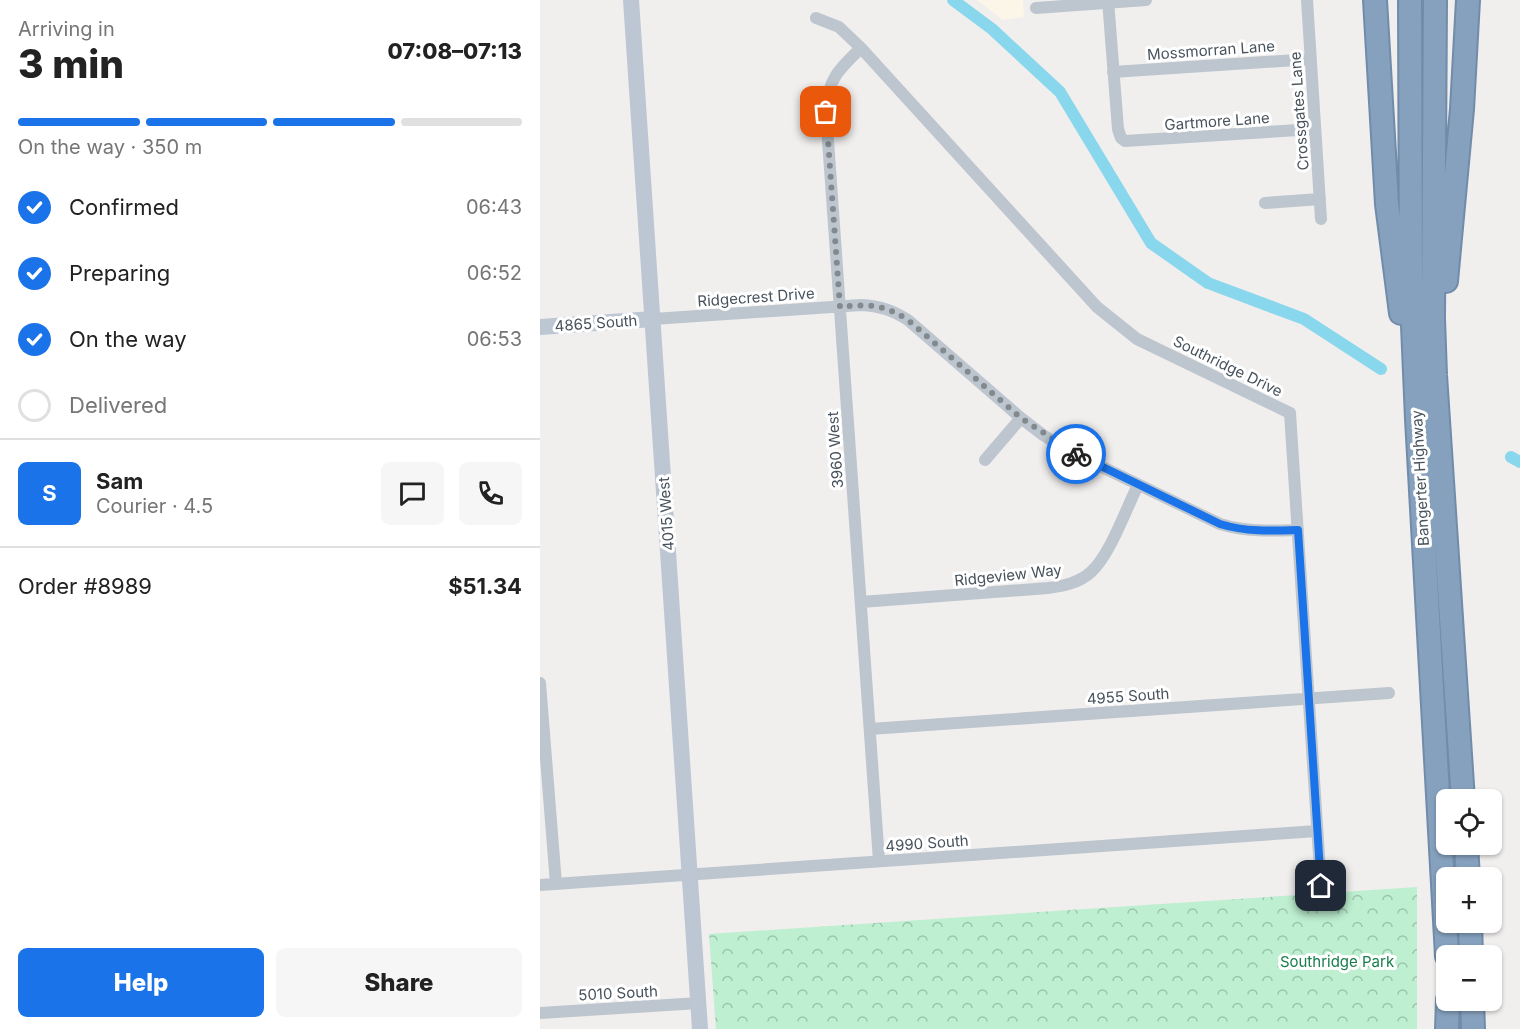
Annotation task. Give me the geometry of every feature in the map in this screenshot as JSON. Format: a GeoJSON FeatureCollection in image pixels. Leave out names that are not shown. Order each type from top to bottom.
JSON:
{"type":"FeatureCollection","features":[{"type":"Feature","properties":{"kind":"highway"},"geometry":{"type":"LineString","coordinates":[[1375,0],[1390,238],[1416,418]]}},
{"type":"Feature","properties":{"kind":"highway","name":"Bangerter Highway"},"geometry":{"type":"LineString","coordinates":[[1410,0],[1411,255],[1416,418],[1446,945]]}},
{"type":"Feature","properties":{"kind":"highway","name":"Bangerter Highway"},"geometry":{"type":"LineString","coordinates":[[1435,0],[1433,319],[1462,789]]}},
{"type":"Feature","properties":{"kind":"highway"},"geometry":{"type":"LineString","coordinates":[[1435,375],[1456,182],[1468,0]]}},
{"type":"Feature","properties":{"kind":"highway"},"geometry":{"type":"LineString","coordinates":[[1447,1029],[1448,1011]]}},
{"type":"Feature","properties":{"kind":"highway"},"geometry":{"type":"LineString","coordinates":[[1472,1011],[1473,1029]]}},
{"type":"Feature","properties":{"kind":"street","name":"4015 West"},"geometry":{"type":"LineString","coordinates":[[631,0],[700,1029]]}},
{"type":"Feature","properties":{"kind":"street"},"geometry":{"type":"LineString","coordinates":[[1036,8],[1146,0]]}},
{"type":"Feature","properties":{"kind":"street","name":"Crossgates Lane"},"geometry":{"type":"LineString","coordinates":[[1307,0],[1321,219]]}},
{"type":"Feature","properties":{"kind":"street"},"geometry":{"type":"LineString","coordinates":[[1108,1],[1113,72]]}},
{"type":"Feature","properties":{"kind":"street","name":"Southridge Drive"},"geometry":{"type":"LineString","coordinates":[[816,18],[840,27],[861,48],[1097,308],[1137,339],[1290,413],[1321,886]]}},
{"type":"Feature","properties":{"kind":"street","name":"3960 West"},"geometry":{"type":"LineString","coordinates":[[861,48],[834,76],[826,99],[879,861]]}},
{"type":"Feature","properties":{"kind":"street","name":"Mossmorran Lane"},"geometry":{"type":"LineString","coordinates":[[1113,72],[1311,59]]}},
{"type":"Feature","properties":{"kind":"street","name":"Gartmore Lane"},"geometry":{"type":"LineString","coordinates":[[1113,72],[1118,129],[1121,138],[1131,141],[1316,129]]}},
{"type":"Feature","properties":{"kind":"street"},"geometry":{"type":"LineString","coordinates":[[1265,202],[1320,198]]}},
{"type":"Feature","properties":{"kind":"street","name":"Ridgecrest Drive"},"geometry":{"type":"LineString","coordinates":[[653,319],[861,305],[881,306],[908,320],[1021,418],[1067,450],[1220,524],[1256,532],[1298,530]]}},
{"type":"Feature","properties":{"kind":"street","name":"4865 South"},"geometry":{"type":"LineString","coordinates":[[540,327],[653,319]]}},
{"type":"Feature","properties":{"kind":"street"},"geometry":{"type":"LineString","coordinates":[[985,460],[1021,418]]}},
{"type":"Feature","properties":{"kind":"street","name":"Ridgeview Way"},"geometry":{"type":"LineString","coordinates":[[861,602],[1048,588],[1076,582],[1091,572],[1104,556],[1138,485]]}},
{"type":"Feature","properties":{"kind":"street"},"geometry":{"type":"LineString","coordinates":[[540,683],[542,754],[556,884]]}},
{"type":"Feature","properties":{"kind":"street","name":"4955 South"},"geometry":{"type":"LineString","coordinates":[[870,729],[1389,693]]}},
{"type":"Feature","properties":{"kind":"street","name":"4990 South"},"geometry":{"type":"LineString","coordinates":[[540,885],[1317,831]]}},
{"type":"Feature","properties":{"kind":"street","name":"5010 South"},"geometry":{"type":"LineString","coordinates":[[540,1013],[699,1003]]}},
{"type":"Feature","properties":{"kind":"shaded area"},"geometry":{"type":"Polygon","coordinates":[[[977,0],[1023,0],[1024,17],[1003,20],[977,0]]]}},
{"type":"Feature","properties":{"kind":"green space","name":"Southridge Park"},"geometry":{"type":"Polygon","coordinates":[[[1417,887],[1417,1029],[716,1029],[709,934],[1417,887]]]}},
{"type":"Feature","properties":{"kind":"waterway"},"geometry":{"type":"LineString","coordinates":[[953,0],[992,29],[1060,92],[1151,243],[1208,283],[1304,319],[1381,369]]}},
{"type":"Feature","properties":{"kind":"waterway"},"geometry":{"type":"LineString","coordinates":[[1511,457],[1520,462]]}},
{"type":"Feature","properties":{"kind":"way so far"},"geometry":{"type":"LineString","coordinates":[[826,112],[840,307],[881,306],[896,312],[1021,418],[1043,435],[1076,454]]}},
{"type":"Feature","properties":{"kind":"route"},"geometry":{"type":"LineString","coordinates":[[1076,454],[1220,524],[1256,532],[1298,530],[1321,886]]}}]}
